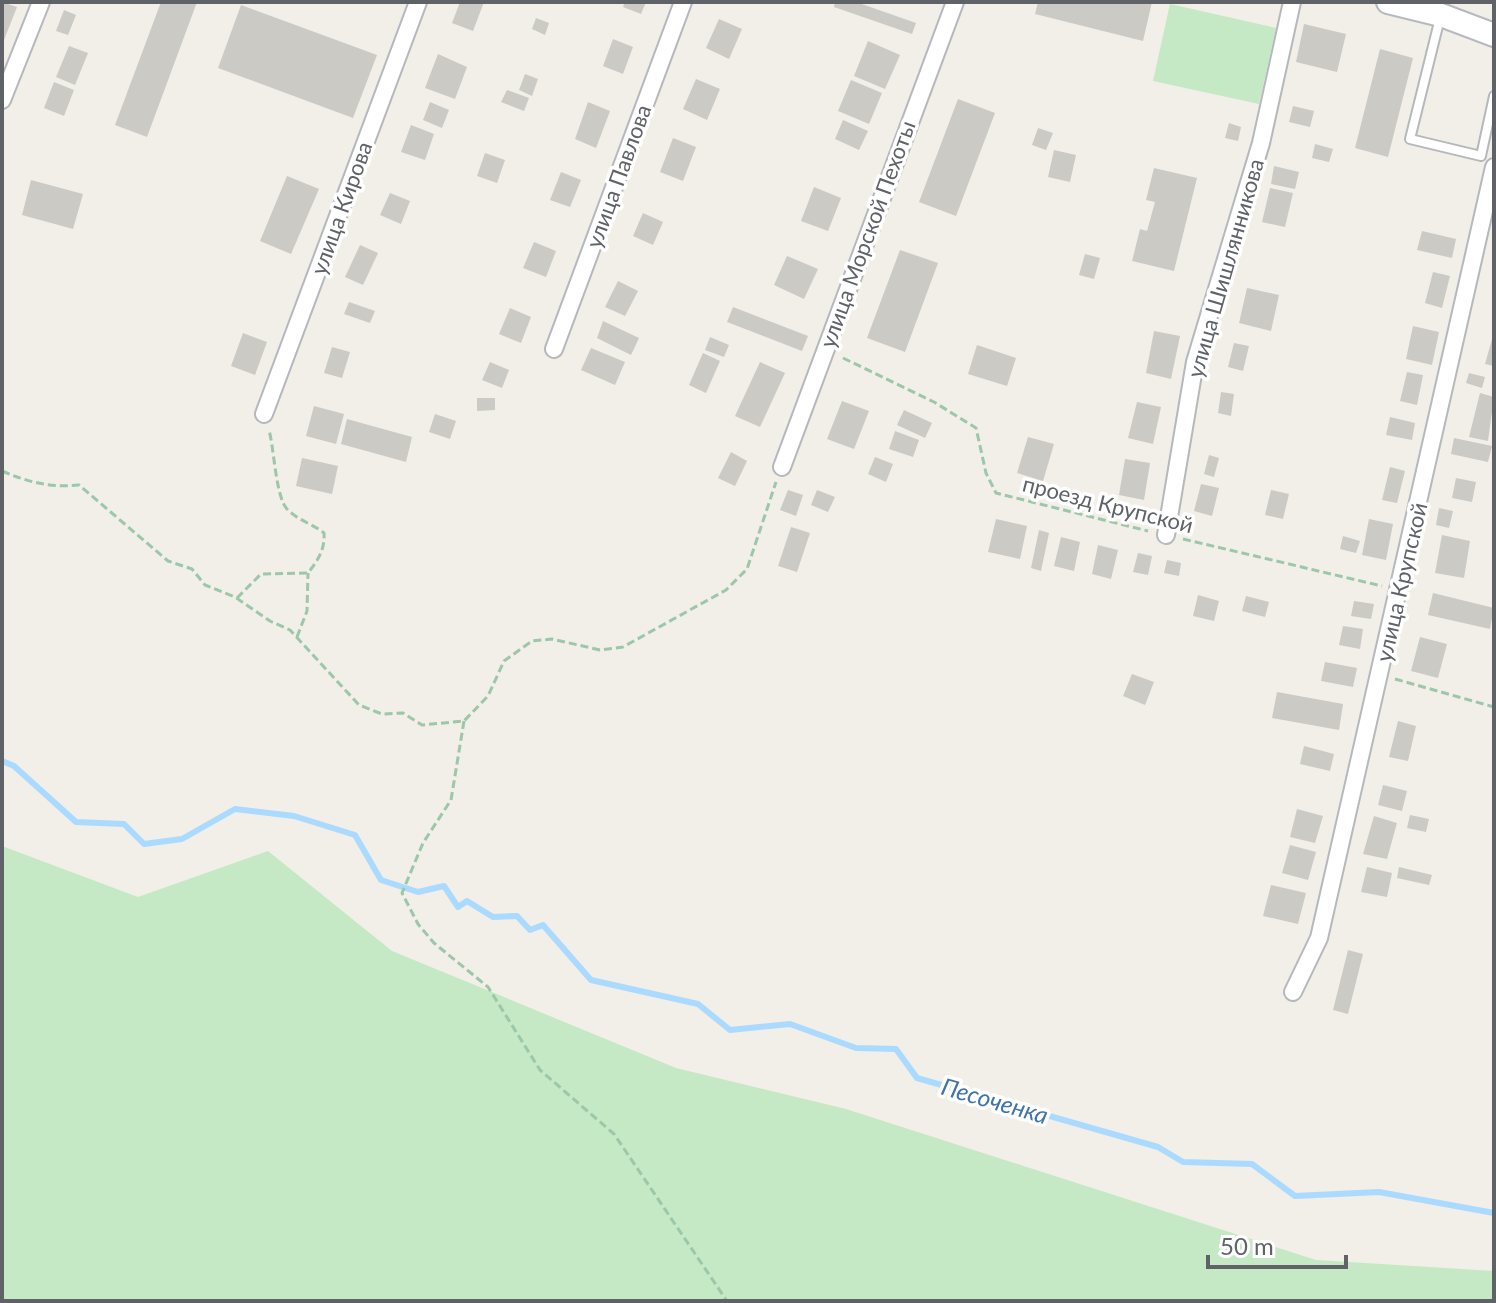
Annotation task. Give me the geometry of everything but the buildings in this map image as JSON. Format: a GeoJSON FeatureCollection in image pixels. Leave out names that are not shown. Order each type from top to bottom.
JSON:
{"type":"FeatureCollection","features":[{"type":"Feature","properties":{"kind":"street"},"geometry":{"type":"LineString","coordinates":[[2,100],[41,2]]}},
{"type":"Feature","properties":{"kind":"street","name":"улица Кирова"},"geometry":{"type":"LineString","coordinates":[[264,414],[418,2]]}},
{"type":"Feature","properties":{"kind":"street","name":"улица Павлова"},"geometry":{"type":"LineString","coordinates":[[554,349],[683,2]]}},
{"type":"Feature","properties":{"kind":"street","name":"улица Морской Пехоты"},"geometry":{"type":"LineString","coordinates":[[782,467],[955,2]]}},
{"type":"Feature","properties":{"kind":"street","name":"улица Шишлянникова"},"geometry":{"type":"LineString","coordinates":[[1166,535],[1195,362],[1261,143],[1292,2]]}},
{"type":"Feature","properties":{"kind":"street"},"geometry":{"type":"LineString","coordinates":[[1388,2],[1441,15],[1494,35]]}},
{"type":"Feature","properties":{"kind":"street","name":"улица Крупской"},"geometry":{"type":"LineString","coordinates":[[1293,992],[1319,938],[1494,167]]}},
{"type":"Feature","properties":{"kind":"lane"},"geometry":{"type":"LineString","coordinates":[[1441,15],[1410,139],[1481,156],[1494,96]]}},
{"type":"Feature","properties":{"kind":"path","name":"проезд Крупской"},"geometry":{"type":"LineString","coordinates":[[825,349],[934,402],[976,428],[986,473],[996,493],[1399,590]]}},
{"type":"Feature","properties":{"kind":"path"},"geometry":{"type":"LineString","coordinates":[[264,414],[276,453],[280,499],[285,508],[324,533],[322,553],[308,573],[307,611],[297,637]]}},
{"type":"Feature","properties":{"kind":"path"},"geometry":{"type":"LineString","coordinates":[[727,1301],[614,1134],[540,1070],[488,987],[434,943],[418,924],[402,893],[423,843],[451,800],[464,721],[488,696],[504,661],[532,641],[552,639],[600,650],[623,647],[648,636],[726,590],[747,569],[782,467]]}},
{"type":"Feature","properties":{"kind":"path"},"geometry":{"type":"LineString","coordinates":[[2,471],[34,483],[58,487],[79,485],[168,561],[192,569],[205,585],[237,598],[297,637],[359,705],[382,714],[403,713],[422,725],[464,721]]}},
{"type":"Feature","properties":{"kind":"path"},"geometry":{"type":"LineString","coordinates":[[237,598],[261,574],[308,573]]}},
{"type":"Feature","properties":{"kind":"path"},"geometry":{"type":"LineString","coordinates":[[1380,675],[1494,707]]}},
{"type":"Feature","properties":{"kind":"green space"},"geometry":{"type":"Polygon","coordinates":[[[1170,4],[1276,28],[1259,104],[1153,81],[1170,4]]]}},
{"type":"Feature","properties":{"kind":"green space"},"geometry":{"type":"Polygon","coordinates":[[[2,846],[138,897],[268,851],[392,951],[676,1068],[846,1109],[1316,1260],[1494,1271],[1494,1301],[2,1301],[2,846]]]}},
{"type":"Feature","properties":{"kind":"waterway","name":"Песоченка"},"geometry":{"type":"LineString","coordinates":[[2,761],[14,766],[76,822],[124,824],[144,844],[182,839],[235,809],[294,816],[355,835],[381,880],[418,892],[444,886],[458,907],[467,901],[493,917],[517,916],[530,930],[543,925],[591,980],[698,1004],[730,1030],[790,1024],[856,1048],[896,1049],[917,1078],[1158,1147],[1183,1162],[1252,1164],[1295,1196],[1379,1192],[1494,1213]]}}]}
